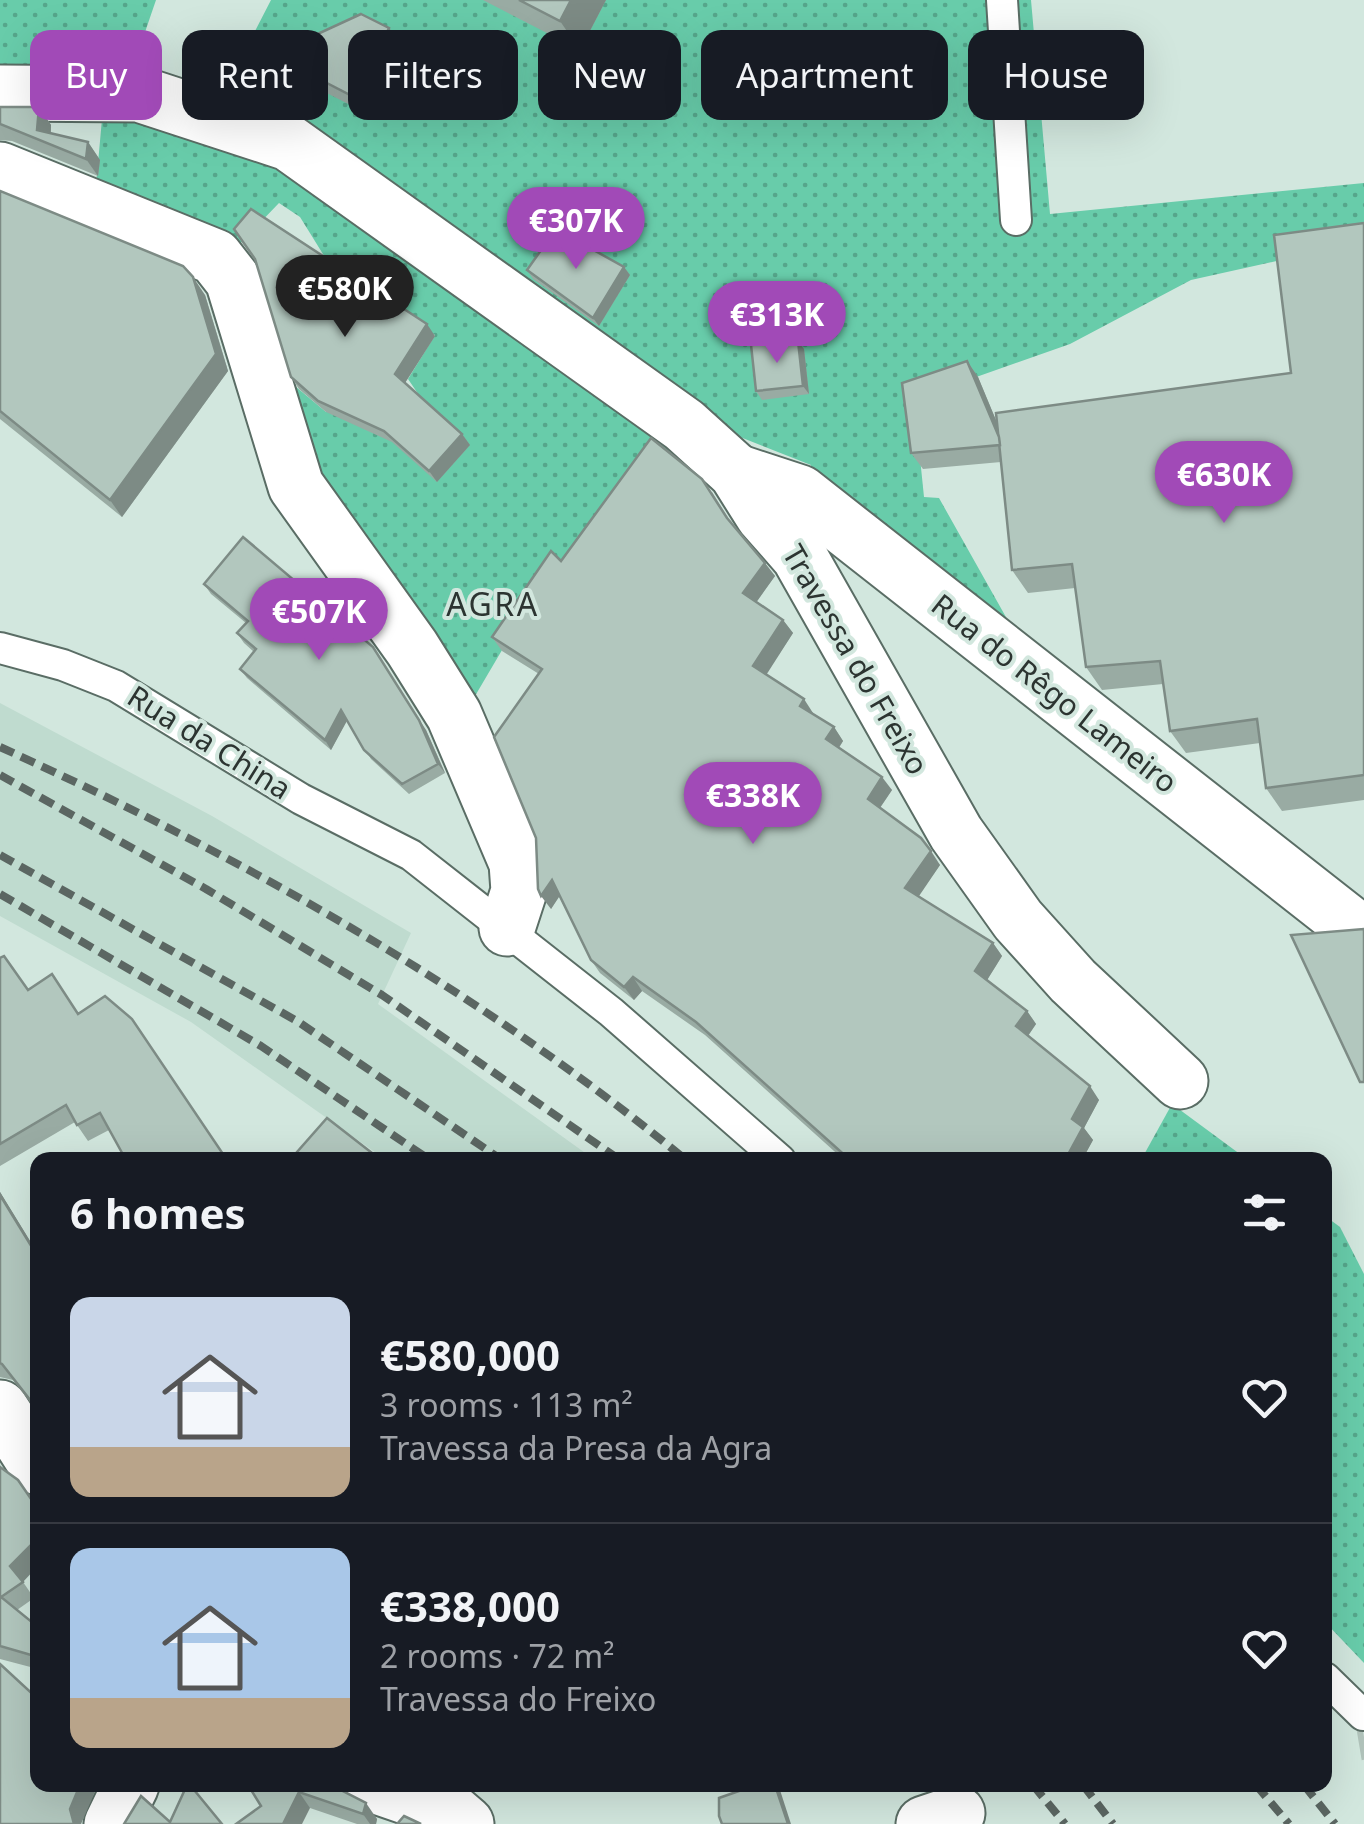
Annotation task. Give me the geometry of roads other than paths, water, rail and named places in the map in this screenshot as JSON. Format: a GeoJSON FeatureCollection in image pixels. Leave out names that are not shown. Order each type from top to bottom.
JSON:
{"type":"FeatureCollection","features":[{"type":"Feature","properties":{"kind":"street","name":"Travessa do Freixo"},"geometry":{"type":"LineString","coordinates":[[0,93],[139,94],[289,143],[684,425],[736,472],[762,515],[799,556],[956,833],[1018,920],[1073,981],[1180,1081]]}},
{"type":"Feature","properties":{"kind":"street"},"geometry":{"type":"LineString","coordinates":[[0,170],[215,257],[233,280],[296,486],[412,648],[454,715],[516,863],[519,892],[507,928]]}},
{"type":"Feature","properties":{"kind":"street","name":"Rua do Rêgo Lameiro"},"geometry":{"type":"LineString","coordinates":[[736,472],[800,494],[1356,930],[1364,929]]}},
{"type":"Feature","properties":{"kind":"street"},"geometry":{"type":"LineString","coordinates":[[1,1417],[30,1456]]}},
{"type":"Feature","properties":{"kind":"street"},"geometry":{"type":"LineString","coordinates":[[112,1824],[127,1792]]}},
{"type":"Feature","properties":{"kind":"street"},"geometry":{"type":"LineString","coordinates":[[394,1792],[452,1812],[466,1824]]}},
{"type":"Feature","properties":{"kind":"lane"},"geometry":{"type":"LineString","coordinates":[[1002,0],[1016,220]]}},
{"type":"Feature","properties":{"kind":"lane","name":"Rua da China"},"geometry":{"type":"LineString","coordinates":[[0,648],[63,665],[116,686],[301,799],[412,855],[611,1012],[771,1152]]}},
{"type":"Feature","properties":{"kind":"lane"},"geometry":{"type":"LineString","coordinates":[[1332,1685],[1362,1716]]}},
{"type":"Feature","properties":{"kind":"tunnel"},"geometry":{"type":"LineString","coordinates":[[1358,1738],[1364,1737]]}},
{"type":"Feature","properties":{"kind":"railway"},"geometry":{"type":"LineString","coordinates":[[0,747],[181,834],[356,931],[525,1039],[676,1152]]}},
{"type":"Feature","properties":{"kind":"railway"},"geometry":{"type":"LineString","coordinates":[[0,775],[206,889],[382,995],[608,1152]]}},
{"type":"Feature","properties":{"kind":"railway"},"geometry":{"type":"LineString","coordinates":[[0,855],[297,1021],[490,1152]]}},
{"type":"Feature","properties":{"kind":"railway"},"geometry":{"type":"LineString","coordinates":[[0,894],[261,1046],[418,1152]]}},
{"type":"Feature","properties":{"kind":"railway"},"geometry":{"type":"LineString","coordinates":[[1039,1792],[1065,1824]]}},
{"type":"Feature","properties":{"kind":"railway"},"geometry":{"type":"LineString","coordinates":[[1088,1792],[1113,1824]]}},
{"type":"Feature","properties":{"kind":"railway"},"geometry":{"type":"LineString","coordinates":[[1262,1792],[1289,1824]]}},
{"type":"Feature","properties":{"kind":"railway"},"geometry":{"type":"LineString","coordinates":[[1310,1792],[1335,1824]]}},
{"type":"Feature","properties":{"kind":"district","name":"AGRA"},"geometry":{"type":"Point","coordinates":[493,605]}}]}
